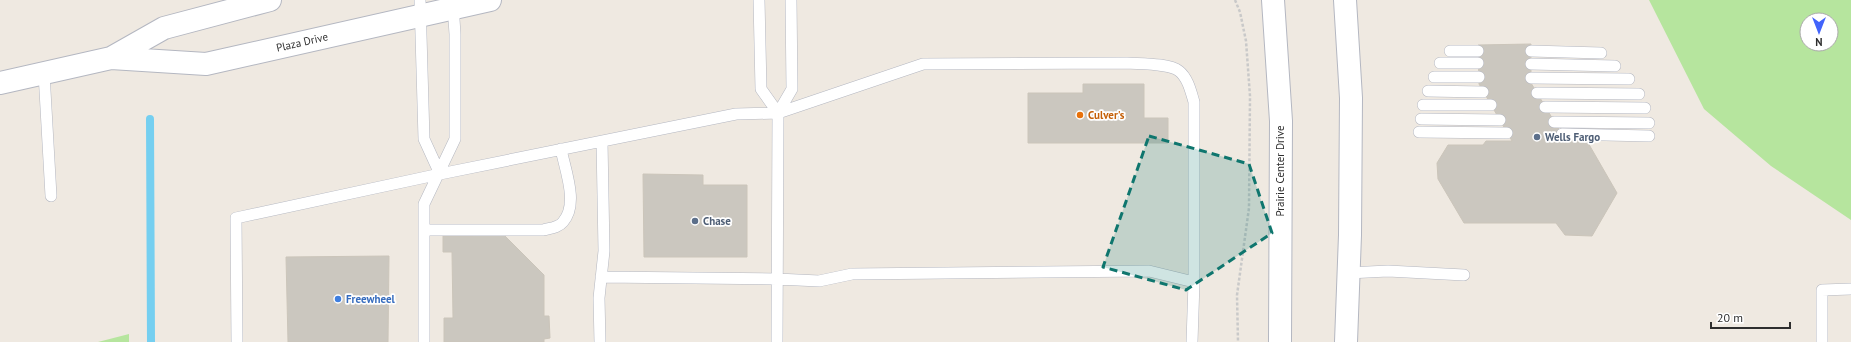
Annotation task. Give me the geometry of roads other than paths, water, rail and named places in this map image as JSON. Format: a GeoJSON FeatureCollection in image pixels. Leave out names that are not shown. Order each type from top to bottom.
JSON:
{"type":"FeatureCollection","features":[{"type":"Feature","properties":{"kind":"main road","name":"Plaza Drive"},"geometry":{"type":"LineString","coordinates":[[111,58],[164,28],[270,0]]}},
{"type":"Feature","properties":{"kind":"main road","name":"Plaza Drive"},"geometry":{"type":"LineString","coordinates":[[0,83],[111,58],[206,64],[421,7],[490,0]]}},
{"type":"Feature","properties":{"kind":"main road","name":"Prairie Center Drive"},"geometry":{"type":"LineString","coordinates":[[1273,0],[1281,121],[1280,342]]}},
{"type":"Feature","properties":{"kind":"main road"},"geometry":{"type":"LineString","coordinates":[[1345,0],[1351,98],[1346,342]]}},
{"type":"Feature","properties":{"kind":"lane"},"geometry":{"type":"LineString","coordinates":[[759,0],[761,89],[778,113]]}},
{"type":"Feature","properties":{"kind":"lane"},"geometry":{"type":"LineString","coordinates":[[777,342],[778,113],[792,89],[791,0]]}},
{"type":"Feature","properties":{"kind":"lane"},"geometry":{"type":"LineString","coordinates":[[424,342],[424,204],[440,174],[455,139],[455,34],[453,4]]}},
{"type":"Feature","properties":{"kind":"lane"},"geometry":{"type":"LineString","coordinates":[[421,7],[424,139],[440,174]]}},
{"type":"Feature","properties":{"kind":"lane"},"geometry":{"type":"LineString","coordinates":[[1450,51],[1478,51]]}},
{"type":"Feature","properties":{"kind":"lane"},"geometry":{"type":"LineString","coordinates":[[1531,51],[1601,53]]}},
{"type":"Feature","properties":{"kind":"lane"},"geometry":{"type":"LineString","coordinates":[[1440,63],[1478,63]]}},
{"type":"Feature","properties":{"kind":"lane"},"geometry":{"type":"LineString","coordinates":[[237,342],[236,218],[440,174],[736,114],[778,113],[923,64],[1156,64],[1179,71],[1187,82],[1194,102],[1194,282],[1192,342]]}},
{"type":"Feature","properties":{"kind":"lane"},"geometry":{"type":"LineString","coordinates":[[1531,64],[1615,66]]}},
{"type":"Feature","properties":{"kind":"lane"},"geometry":{"type":"LineString","coordinates":[[44,73],[51,196]]}},
{"type":"Feature","properties":{"kind":"lane"},"geometry":{"type":"LineString","coordinates":[[1434,77],[1479,77]]}},
{"type":"Feature","properties":{"kind":"lane"},"geometry":{"type":"LineString","coordinates":[[1531,78],[1629,79]]}},
{"type":"Feature","properties":{"kind":"lane"},"geometry":{"type":"LineString","coordinates":[[1428,91],[1484,92]]}},
{"type":"Feature","properties":{"kind":"lane"},"geometry":{"type":"LineString","coordinates":[[1537,93],[1639,94]]}},
{"type":"Feature","properties":{"kind":"lane"},"geometry":{"type":"LineString","coordinates":[[1423,105],[1491,105]]}},
{"type":"Feature","properties":{"kind":"lane"},"geometry":{"type":"LineString","coordinates":[[1545,107],[1645,108]]}},
{"type":"Feature","properties":{"kind":"lane"},"geometry":{"type":"LineString","coordinates":[[1421,119],[1500,120]]}},
{"type":"Feature","properties":{"kind":"lane"},"geometry":{"type":"LineString","coordinates":[[1554,122],[1649,123]]}},
{"type":"Feature","properties":{"kind":"lane"},"geometry":{"type":"LineString","coordinates":[[1419,132],[1507,133]]}},
{"type":"Feature","properties":{"kind":"lane"},"geometry":{"type":"LineString","coordinates":[[1562,134],[1649,136]]}},
{"type":"Feature","properties":{"kind":"lane"},"geometry":{"type":"LineString","coordinates":[[600,342],[599,298],[604,251],[602,141]]}},
{"type":"Feature","properties":{"kind":"lane"},"geometry":{"type":"LineString","coordinates":[[424,230],[543,230],[562,223],[570,209],[571,200],[561,149]]}},
{"type":"Feature","properties":{"kind":"lane"},"geometry":{"type":"LineString","coordinates":[[601,277],[777,279],[819,281],[852,274],[1149,271],[1194,282]]}},
{"type":"Feature","properties":{"kind":"lane"},"geometry":{"type":"LineString","coordinates":[[1348,273],[1388,271],[1464,275]]}},
{"type":"Feature","properties":{"kind":"lane"},"geometry":{"type":"LineString","coordinates":[[1822,342],[1822,290],[1851,289]]}},
{"type":"Feature","properties":{"kind":"waterway"},"geometry":{"type":"LineString","coordinates":[[150,119],[151,342]]}},
{"type":"Feature","properties":{"kind":"place","name":"Culver's"},"geometry":{"type":"Point","coordinates":[1080,115]}},
{"type":"Feature","properties":{"kind":"place","name":"Wells Fargo"},"geometry":{"type":"Point","coordinates":[1537,137]}},
{"type":"Feature","properties":{"kind":"place","name":"Chase"},"geometry":{"type":"Point","coordinates":[695,221]}},
{"type":"Feature","properties":{"kind":"place","name":"Freewheel"},"geometry":{"type":"Point","coordinates":[338,299]}}]}
